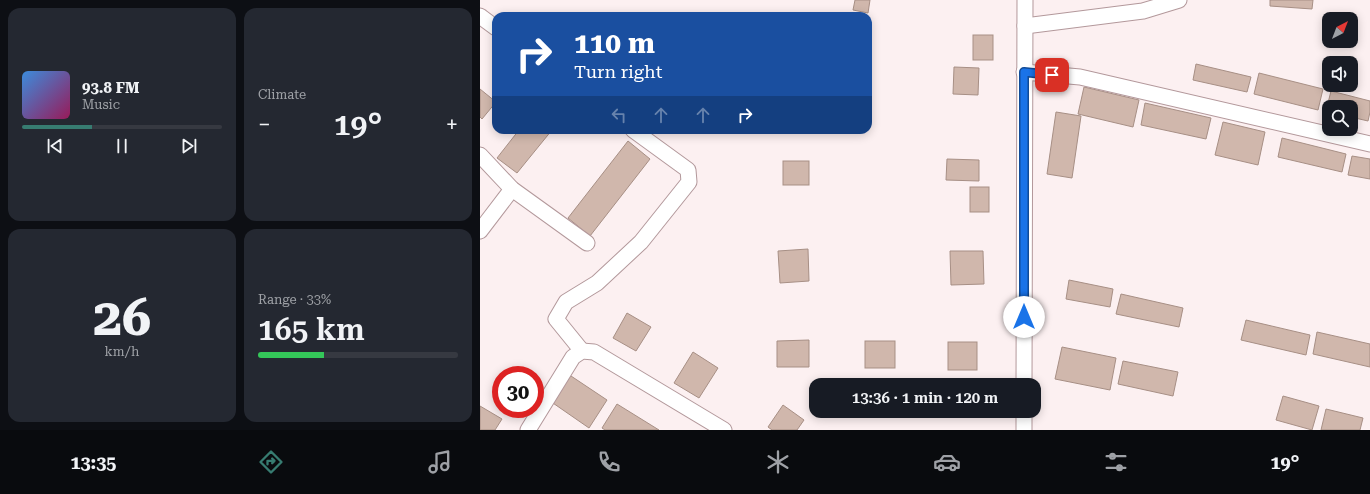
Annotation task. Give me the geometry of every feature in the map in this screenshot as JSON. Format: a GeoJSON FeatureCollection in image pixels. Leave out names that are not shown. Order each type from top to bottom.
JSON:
{"type":"FeatureCollection","features":[{"type":"Feature","properties":{"kind":"street"},"geometry":{"type":"LineString","coordinates":[[1024,378],[1025,0]]}},
{"type":"Feature","properties":{"kind":"street"},"geometry":{"type":"LineString","coordinates":[[1025,26],[1143,11],[1179,0]]}},
{"type":"Feature","properties":{"kind":"street"},"geometry":{"type":"LineString","coordinates":[[480,16],[492,25]]}},
{"type":"Feature","properties":{"kind":"street"},"geometry":{"type":"LineString","coordinates":[[1024,72],[1080,77],[1370,144]]}},
{"type":"Feature","properties":{"kind":"street"},"geometry":{"type":"LineString","coordinates":[[582,351],[556,319],[566,302],[597,283],[641,242],[689,182],[688,170],[638,134]]}},
{"type":"Feature","properties":{"kind":"street"},"geometry":{"type":"LineString","coordinates":[[480,155],[512,189],[588,243]]}},
{"type":"Feature","properties":{"kind":"street"},"geometry":{"type":"LineString","coordinates":[[480,231],[512,189]]}},
{"type":"Feature","properties":{"kind":"street"},"geometry":{"type":"LineString","coordinates":[[528,430],[573,357],[582,351],[594,352],[724,430]]}},
{"type":"Feature","properties":{"kind":"street"},"geometry":{"type":"LineString","coordinates":[[1024,418],[1024,430]]}},
{"type":"Feature","properties":{"kind":"building"},"geometry":{"type":"Polygon","coordinates":[[[855,0],[870,0],[868,12],[853,10],[855,0]]]}},
{"type":"Feature","properties":{"kind":"building"},"geometry":{"type":"Polygon","coordinates":[[[1270,0],[1313,0],[1312,9],[1270,6],[1270,0]]]}},
{"type":"Feature","properties":{"kind":"building"},"geometry":{"type":"Polygon","coordinates":[[[973,35],[993,35],[993,60],[973,60],[973,35]]]}},
{"type":"Feature","properties":{"kind":"building"},"geometry":{"type":"Polygon","coordinates":[[[1196,64],[1251,77],[1247,92],[1193,80],[1196,64]]]}},
{"type":"Feature","properties":{"kind":"building"},"geometry":{"type":"Polygon","coordinates":[[[954,67],[979,68],[978,95],[953,94],[954,67]]]}},
{"type":"Feature","properties":{"kind":"building"},"geometry":{"type":"Polygon","coordinates":[[[1259,73],[1322,89],[1322,92],[1318,110],[1254,94],[1259,73]]]}},
{"type":"Feature","properties":{"kind":"building"},"geometry":{"type":"Polygon","coordinates":[[[1084,87],[1139,100],[1133,127],[1078,114],[1084,87]]]}},
{"type":"Feature","properties":{"kind":"building"},"geometry":{"type":"Polygon","coordinates":[[[480,89],[492,99],[492,107],[482,119],[480,117],[480,89]]]}},
{"type":"Feature","properties":{"kind":"building"},"geometry":{"type":"Polygon","coordinates":[[[1331,92],[1335,92],[1370,101],[1368,121],[1358,119],[1358,100],[1329,100],[1331,92]]]}},
{"type":"Feature","properties":{"kind":"building"},"geometry":{"type":"Polygon","coordinates":[[[1145,103],[1211,118],[1206,139],[1141,125],[1145,103]]]}},
{"type":"Feature","properties":{"kind":"building"},"geometry":{"type":"Polygon","coordinates":[[[1056,112],[1081,116],[1072,178],[1047,174],[1056,112]]]}},
{"type":"Feature","properties":{"kind":"building"},"geometry":{"type":"Polygon","coordinates":[[[1223,122],[1265,132],[1258,165],[1215,155],[1223,122]]]}},
{"type":"Feature","properties":{"kind":"building"},"geometry":{"type":"Polygon","coordinates":[[[516,134],[549,134],[517,173],[497,158],[516,134]]]}},
{"type":"Feature","properties":{"kind":"building"},"geometry":{"type":"Polygon","coordinates":[[[1282,138],[1346,154],[1342,172],[1278,157],[1282,138]]]}},
{"type":"Feature","properties":{"kind":"building"},"geometry":{"type":"Polygon","coordinates":[[[628,141],[650,159],[590,236],[568,218],[628,141]]]}},
{"type":"Feature","properties":{"kind":"building"},"geometry":{"type":"Polygon","coordinates":[[[1352,156],[1370,159],[1370,179],[1348,175],[1352,156]]]}},
{"type":"Feature","properties":{"kind":"building"},"geometry":{"type":"Polygon","coordinates":[[[947,159],[979,160],[979,181],[946,180],[947,159]]]}},
{"type":"Feature","properties":{"kind":"building"},"geometry":{"type":"Polygon","coordinates":[[[783,161],[809,161],[809,185],[783,185],[783,161]]]}},
{"type":"Feature","properties":{"kind":"building"},"geometry":{"type":"Polygon","coordinates":[[[970,187],[989,187],[989,212],[970,212],[970,187]]]}},
{"type":"Feature","properties":{"kind":"building"},"geometry":{"type":"Polygon","coordinates":[[[808,249],[809,281],[780,283],[778,251],[808,249]]]}},
{"type":"Feature","properties":{"kind":"building"},"geometry":{"type":"Polygon","coordinates":[[[950,251],[983,251],[984,284],[951,285],[950,251]]]}},
{"type":"Feature","properties":{"kind":"building"},"geometry":{"type":"Polygon","coordinates":[[[1069,280],[1113,289],[1110,307],[1066,299],[1069,280]]]}},
{"type":"Feature","properties":{"kind":"building"},"geometry":{"type":"Polygon","coordinates":[[[1121,294],[1183,308],[1179,327],[1116,314],[1121,294]]]}},
{"type":"Feature","properties":{"kind":"building"},"geometry":{"type":"Polygon","coordinates":[[[627,313],[651,327],[636,351],[613,338],[627,313]]]}},
{"type":"Feature","properties":{"kind":"building"},"geometry":{"type":"Polygon","coordinates":[[[1246,320],[1310,335],[1306,355],[1241,340],[1246,320]]]}},
{"type":"Feature","properties":{"kind":"building"},"geometry":{"type":"Polygon","coordinates":[[[1317,332],[1370,344],[1370,367],[1313,354],[1317,332]]]}},
{"type":"Feature","properties":{"kind":"building"},"geometry":{"type":"Polygon","coordinates":[[[809,340],[809,367],[777,367],[777,341],[809,340]]]}},
{"type":"Feature","properties":{"kind":"building"},"geometry":{"type":"Polygon","coordinates":[[[865,341],[895,341],[895,368],[865,368],[865,341]]]}},
{"type":"Feature","properties":{"kind":"building"},"geometry":{"type":"Polygon","coordinates":[[[948,342],[977,342],[977,370],[948,370],[948,342]]]}},
{"type":"Feature","properties":{"kind":"building"},"geometry":{"type":"Polygon","coordinates":[[[1062,347],[1116,358],[1110,390],[1055,379],[1062,347]]]}},
{"type":"Feature","properties":{"kind":"building"},"geometry":{"type":"Polygon","coordinates":[[[693,352],[718,368],[699,398],[674,383],[693,352]]]}},
{"type":"Feature","properties":{"kind":"building"},"geometry":{"type":"Polygon","coordinates":[[[1123,361],[1178,372],[1173,396],[1118,384],[1123,361]]]}},
{"type":"Feature","properties":{"kind":"building"},"geometry":{"type":"Polygon","coordinates":[[[568,374],[607,400],[589,428],[550,401],[568,374]]]}},
{"type":"Feature","properties":{"kind":"building"},"geometry":{"type":"Polygon","coordinates":[[[1283,396],[1319,406],[1312,430],[1276,420],[1283,396]]]}},
{"type":"Feature","properties":{"kind":"building"},"geometry":{"type":"Polygon","coordinates":[[[617,404],[659,430],[605,430],[602,428],[617,404]]]}},
{"type":"Feature","properties":{"kind":"building"},"geometry":{"type":"Polygon","coordinates":[[[783,405],[804,420],[797,430],[772,430],[768,427],[783,405]]]}},
{"type":"Feature","properties":{"kind":"building"},"geometry":{"type":"Polygon","coordinates":[[[480,406],[492,413],[492,418],[502,419],[495,430],[480,430],[480,406]]]}},
{"type":"Feature","properties":{"kind":"building"},"geometry":{"type":"Polygon","coordinates":[[[1326,409],[1363,418],[1360,430],[1321,430],[1326,409]]]}},
{"type":"Feature","properties":{"kind":"route"},"geometry":{"type":"LineString","coordinates":[[1024,317],[1024,72],[1052,75]]}}]}
